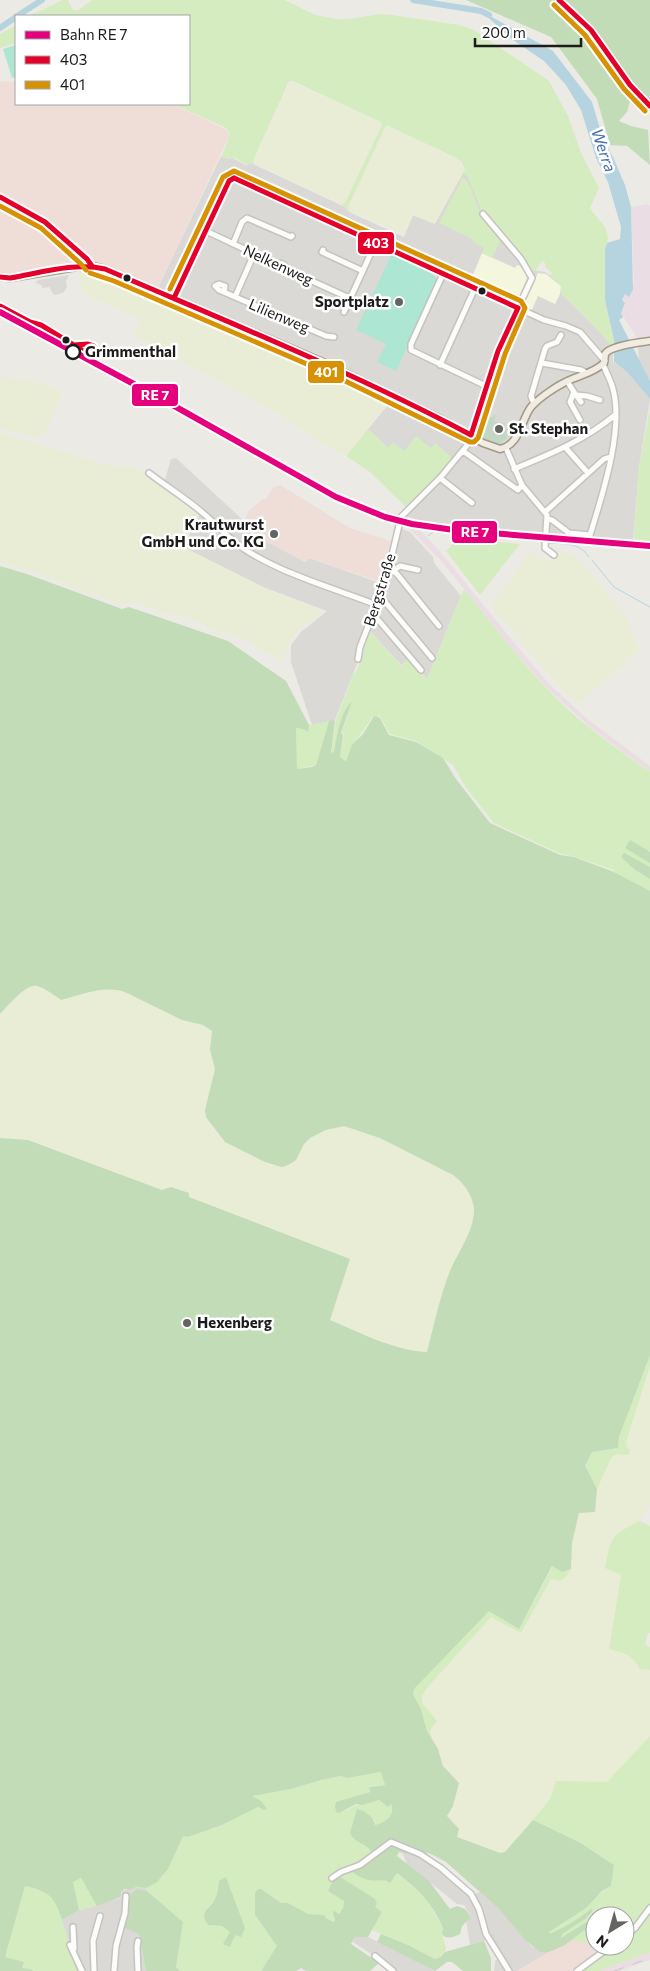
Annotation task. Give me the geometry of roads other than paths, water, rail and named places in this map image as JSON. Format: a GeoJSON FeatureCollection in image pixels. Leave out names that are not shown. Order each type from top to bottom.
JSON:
{"type":"FeatureCollection","features":[{"type":"Feature","properties":{"kind":"main road"},"geometry":{"type":"LineString","coordinates":[[559,0],[591,30],[630,85],[650,106]]}},
{"type":"Feature","properties":{"kind":"main road"},"geometry":{"type":"LineString","coordinates":[[0,277],[10,278],[76,266],[92,266],[104,269],[366,382],[492,447],[500,449],[506,448],[515,440],[534,404],[567,382],[586,374],[604,362],[605,355],[610,351],[647,341]]}},
{"type":"Feature","properties":{"kind":"street"},"geometry":{"type":"LineString","coordinates":[[174,298],[229,181],[234,178],[544,320],[580,332],[604,362],[613,389],[615,414],[610,470],[590,535],[569,532],[552,520],[547,519]]}},
{"type":"Feature","properties":{"kind":"street"},"geometry":{"type":"LineString","coordinates":[[0,197],[45,222],[88,259],[92,266]]}},
{"type":"Feature","properties":{"kind":"street"},"geometry":{"type":"LineString","coordinates":[[472,503],[440,478],[463,451],[472,436],[498,351],[531,282],[531,274],[483,214]]}},
{"type":"Feature","properties":{"kind":"street"},"geometry":{"type":"LineString","coordinates":[[233,244],[242,222],[247,218],[292,236]]}},
{"type":"Feature","properties":{"kind":"street","name":"Nelkenweg"},"geometry":{"type":"LineString","coordinates":[[206,231],[272,262],[283,264],[290,271],[366,306]]}},
{"type":"Feature","properties":{"kind":"street"},"geometry":{"type":"LineString","coordinates":[[344,312],[376,242]]}},
{"type":"Feature","properties":{"kind":"street"},"geometry":{"type":"LineString","coordinates":[[323,250],[322,252],[363,271]]}},
{"type":"Feature","properties":{"kind":"street"},"geometry":{"type":"LineString","coordinates":[[234,297],[254,254]]}},
{"type":"Feature","properties":{"kind":"street"},"geometry":{"type":"LineString","coordinates":[[443,274],[411,344],[413,352],[488,387]]}},
{"type":"Feature","properties":{"kind":"street"},"geometry":{"type":"LineString","coordinates":[[440,365],[475,288]]}},
{"type":"Feature","properties":{"kind":"street","name":"Lilienweg"},"geometry":{"type":"LineString","coordinates":[[224,292],[326,336],[334,337]]}},
{"type":"Feature","properties":{"kind":"street"},"geometry":{"type":"LineString","coordinates":[[534,404],[531,399],[542,363],[544,349],[557,342],[561,335]]}},
{"type":"Feature","properties":{"kind":"street"},"geometry":{"type":"LineString","coordinates":[[542,363],[581,370],[586,374]]}},
{"type":"Feature","properties":{"kind":"street"},"geometry":{"type":"LineString","coordinates":[[567,382],[581,402]]}},
{"type":"Feature","properties":{"kind":"street"},"geometry":{"type":"LineString","coordinates":[[575,394],[600,400]]}},
{"type":"Feature","properties":{"kind":"street"},"geometry":{"type":"LineString","coordinates":[[575,394],[570,402],[580,420]]}},
{"type":"Feature","properties":{"kind":"street"},"geometry":{"type":"LineString","coordinates":[[514,469],[566,447],[590,434],[615,414]]}},
{"type":"Feature","properties":{"kind":"street"},"geometry":{"type":"LineString","coordinates":[[566,447],[588,473]]}},
{"type":"Feature","properties":{"kind":"street"},"geometry":{"type":"LineString","coordinates":[[506,448],[522,486],[546,512],[545,548],[554,555]]}},
{"type":"Feature","properties":{"kind":"street"},"geometry":{"type":"LineString","coordinates":[[463,451],[518,490],[522,486]]}},
{"type":"Feature","properties":{"kind":"street"},"geometry":{"type":"LineString","coordinates":[[546,512],[604,459],[610,457]]}},
{"type":"Feature","properties":{"kind":"street"},"geometry":{"type":"LineString","coordinates":[[149,473],[204,514],[229,539],[244,549],[311,582],[378,605]]}},
{"type":"Feature","properties":{"kind":"street","name":"Bergstraße"},"geometry":{"type":"LineString","coordinates":[[358,659],[360,647],[391,569],[399,523],[408,508],[440,478]]}},
{"type":"Feature","properties":{"kind":"street"},"geometry":{"type":"LineString","coordinates":[[418,570],[400,566],[391,569],[439,626]]}},
{"type":"Feature","properties":{"kind":"street"},"geometry":{"type":"LineString","coordinates":[[381,597],[432,658]]}},
{"type":"Feature","properties":{"kind":"street"},"geometry":{"type":"LineString","coordinates":[[374,615],[421,670]]}},
{"type":"Feature","properties":{"kind":"street"},"geometry":{"type":"LineString","coordinates":[[332,1878],[341,1872],[360,1865],[391,1842],[420,1854],[441,1868],[471,1894],[479,1909],[486,1934],[509,1971]]}},
{"type":"Feature","properties":{"kind":"street"},"geometry":{"type":"LineString","coordinates":[[114,1971],[116,1946],[125,1913],[126,1896]]}},
{"type":"Feature","properties":{"kind":"street"},"geometry":{"type":"LineString","coordinates":[[635,1928],[650,1908]]}},
{"type":"Feature","properties":{"kind":"street"},"geometry":{"type":"LineString","coordinates":[[94,1971],[93,1941],[100,1916]]}},
{"type":"Feature","properties":{"kind":"street"},"geometry":{"type":"LineString","coordinates":[[73,1927],[74,1953]]}},
{"type":"Feature","properties":{"kind":"street"},"geometry":{"type":"LineString","coordinates":[[138,1941],[138,1971]]}},
{"type":"Feature","properties":{"kind":"street"},"geometry":{"type":"LineString","coordinates":[[70,1944],[82,1971]]}},
{"type":"Feature","properties":{"kind":"street"},"geometry":{"type":"LineString","coordinates":[[375,1956],[393,1971]]}},
{"type":"Feature","properties":{"kind":"street"},"geometry":{"type":"LineString","coordinates":[[577,1971],[598,1956]]}},
{"type":"Feature","properties":{"kind":"water"},"geometry":{"type":"Polygon","coordinates":[[[481,11],[553,51],[592,102],[604,142],[613,157],[625,185],[631,207],[633,289],[629,297],[625,294],[622,300],[625,303],[621,313],[623,317],[619,320],[650,381],[650,399],[627,372],[614,362],[614,340],[605,300],[605,249],[607,243],[620,239],[621,227],[608,182],[596,158],[581,110],[566,85],[544,61],[513,40],[481,11]]]}},
{"type":"Feature","properties":{"kind":"waterway"},"geometry":{"type":"LineString","coordinates":[[19,15],[42,0]]}},
{"type":"Feature","properties":{"kind":"waterway","name":"Werra"},"geometry":{"type":"LineString","coordinates":[[413,0],[481,11],[489,15]]}},
{"type":"Feature","properties":{"kind":"waterway"},"geometry":{"type":"LineString","coordinates":[[0,28],[15,18]]}},
{"type":"Feature","properties":{"kind":"waterway"},"geometry":{"type":"LineString","coordinates":[[428,536],[434,531],[543,542]]}},
{"type":"Feature","properties":{"kind":"waterway"},"geometry":{"type":"LineString","coordinates":[[548,543],[576,546],[589,557]]}},
{"type":"Feature","properties":{"kind":"waterway"},"geometry":{"type":"LineString","coordinates":[[592,560],[614,587],[650,607]]}},
{"type":"Feature","properties":{"kind":"railway"},"geometry":{"type":"LineString","coordinates":[[614,1971],[650,1958]]}},
{"type":"Feature","properties":{"kind":"place","name":"Sportplatz"},"geometry":{"type":"Point","coordinates":[399,302]}},
{"type":"Feature","properties":{"kind":"place","name":"Grimmenthal"},"geometry":{"type":"Point","coordinates":[73,352]}},
{"type":"Feature","properties":{"kind":"place","name":"St. Stephan"},"geometry":{"type":"Point","coordinates":[499,429]}},
{"type":"Feature","properties":{"kind":"place","name":"Krautwurst GmbH und Co. KG"},"geometry":{"type":"Point","coordinates":[274,534]}},
{"type":"Feature","properties":{"kind":"place","name":"Hexenberg"},"geometry":{"type":"Point","coordinates":[187,1323]}}]}
